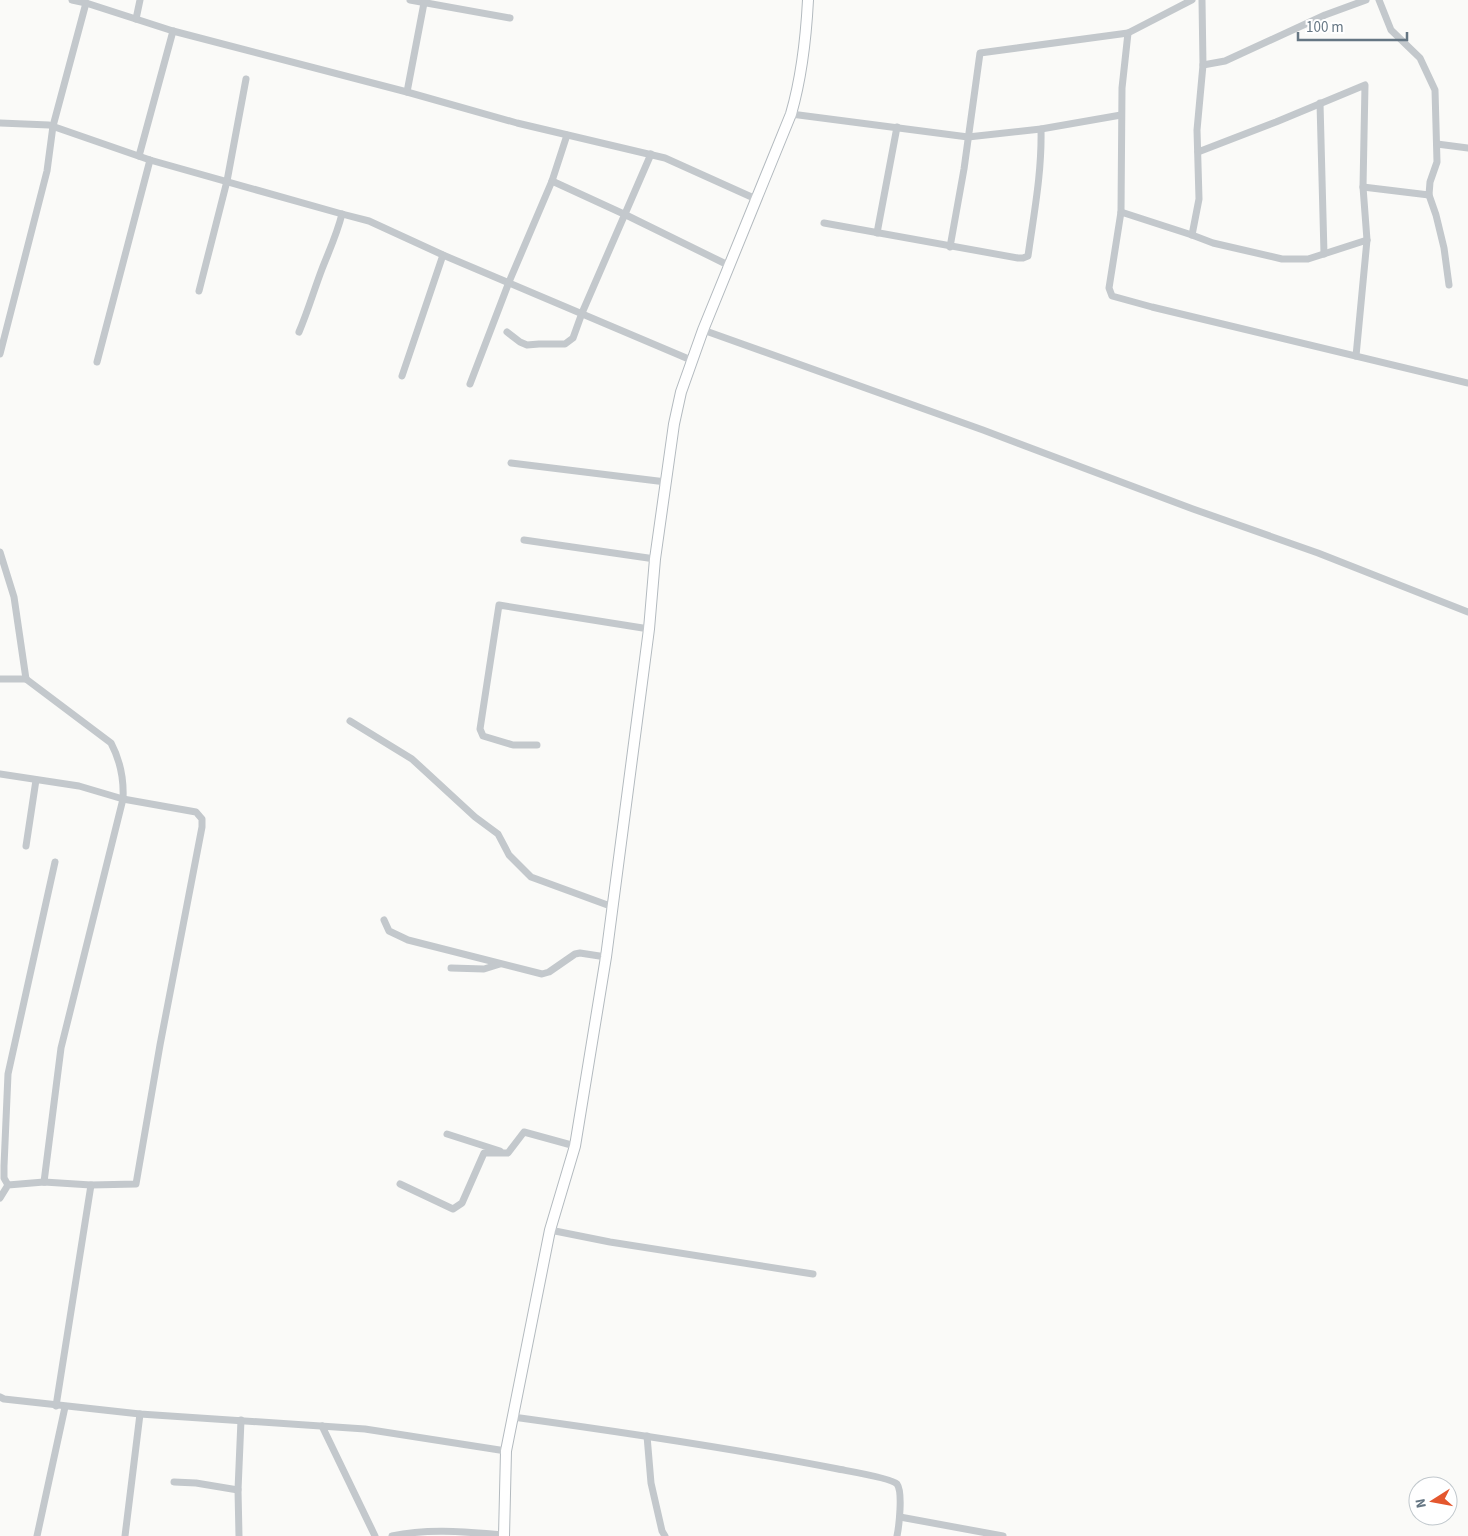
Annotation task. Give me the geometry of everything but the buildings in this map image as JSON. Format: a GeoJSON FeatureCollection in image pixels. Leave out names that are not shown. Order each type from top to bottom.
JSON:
{"type":"FeatureCollection","features":[{"type":"Feature","properties":{"kind":"main road"},"geometry":{"type":"LineString","coordinates":[[504,1535],[506,1451],[550,1230],[575,1146],[606,957],[649,629],[655,559],[674,424],[691,360],[791,114],[800,85],[808,0]]}},
{"type":"Feature","properties":{"kind":"street"},"geometry":{"type":"LineString","coordinates":[[72,0],[173,31],[567,135],[665,158],[756,199]]}},
{"type":"Feature","properties":{"kind":"street"},"geometry":{"type":"LineString","coordinates":[[136,19],[140,0]]}},
{"type":"Feature","properties":{"kind":"street"},"geometry":{"type":"LineString","coordinates":[[410,0],[510,18]]}},
{"type":"Feature","properties":{"kind":"street"},"geometry":{"type":"LineString","coordinates":[[950,247],[964,169],[980,53],[1128,33],[1192,0]]}},
{"type":"Feature","properties":{"kind":"street"},"geometry":{"type":"LineString","coordinates":[[1192,235],[1199,199],[1197,130],[1203,65],[1202,0]]}},
{"type":"Feature","properties":{"kind":"street"},"geometry":{"type":"LineString","coordinates":[[1203,65],[1225,61],[1325,15],[1366,0]]}},
{"type":"Feature","properties":{"kind":"street"},"geometry":{"type":"LineString","coordinates":[[1379,0],[1391,30],[1420,58],[1435,90],[1437,162],[1430,182],[1429,196],[1444,248],[1449,285]]}},
{"type":"Feature","properties":{"kind":"street"},"geometry":{"type":"LineString","coordinates":[[0,354],[45,180],[54,126],[86,3]]}},
{"type":"Feature","properties":{"kind":"street"},"geometry":{"type":"LineString","coordinates":[[407,92],[424,3]]}},
{"type":"Feature","properties":{"kind":"street"},"geometry":{"type":"LineString","coordinates":[[139,156],[173,31]]}},
{"type":"Feature","properties":{"kind":"street"},"geometry":{"type":"LineString","coordinates":[[1128,33],[1122,88],[1121,212],[1109,288],[1112,296],[1468,383]]}},
{"type":"Feature","properties":{"kind":"street"},"geometry":{"type":"LineString","coordinates":[[199,291],[227,181],[246,79]]}},
{"type":"Feature","properties":{"kind":"street"},"geometry":{"type":"LineString","coordinates":[[1198,152],[1364,85],[1363,187],[1367,240],[1356,356]]}},
{"type":"Feature","properties":{"kind":"street"},"geometry":{"type":"LineString","coordinates":[[1320,103],[1324,254]]}},
{"type":"Feature","properties":{"kind":"street"},"geometry":{"type":"LineString","coordinates":[[791,114],[968,137],[1041,129],[1121,115]]}},
{"type":"Feature","properties":{"kind":"street"},"geometry":{"type":"LineString","coordinates":[[0,123],[54,126],[150,160],[369,220],[443,255],[691,360]]}},
{"type":"Feature","properties":{"kind":"street"},"geometry":{"type":"LineString","coordinates":[[877,233],[897,127]]}},
{"type":"Feature","properties":{"kind":"street"},"geometry":{"type":"LineString","coordinates":[[824,223],[1018,258],[1028,256],[1040,175],[1042,154],[1041,129]]}},
{"type":"Feature","properties":{"kind":"street"},"geometry":{"type":"LineString","coordinates":[[470,384],[509,282],[552,181],[567,135]]}},
{"type":"Feature","properties":{"kind":"street"},"geometry":{"type":"LineString","coordinates":[[1437,144],[1468,148]]}},
{"type":"Feature","properties":{"kind":"street"},"geometry":{"type":"LineString","coordinates":[[508,332],[527,345],[565,344],[573,338],[651,154]]}},
{"type":"Feature","properties":{"kind":"street"},"geometry":{"type":"LineString","coordinates":[[97,362],[150,160]]}},
{"type":"Feature","properties":{"kind":"street"},"geometry":{"type":"LineString","coordinates":[[552,181],[728,265]]}},
{"type":"Feature","properties":{"kind":"street"},"geometry":{"type":"LineString","coordinates":[[1363,187],[1429,196]]}},
{"type":"Feature","properties":{"kind":"street"},"geometry":{"type":"LineString","coordinates":[[1121,212],[1214,243],[1282,259],[1308,258],[1367,240]]}},
{"type":"Feature","properties":{"kind":"street"},"geometry":{"type":"LineString","coordinates":[[300,330],[342,214]]}},
{"type":"Feature","properties":{"kind":"street"},"geometry":{"type":"LineString","coordinates":[[402,376],[443,255]]}},
{"type":"Feature","properties":{"kind":"street"},"geometry":{"type":"LineString","coordinates":[[703,330],[1318,553],[1468,612]]}},
{"type":"Feature","properties":{"kind":"street"},"geometry":{"type":"LineString","coordinates":[[511,462],[666,482]]}},
{"type":"Feature","properties":{"kind":"street"},"geometry":{"type":"LineString","coordinates":[[524,540],[655,559]]}},
{"type":"Feature","properties":{"kind":"street"},"geometry":{"type":"LineString","coordinates":[[0,552],[4,575],[14,597],[26,679]]}},
{"type":"Feature","properties":{"kind":"street"},"geometry":{"type":"LineString","coordinates":[[536,745],[513,745],[483,736],[481,733],[480,728],[499,606],[649,629]]}},
{"type":"Feature","properties":{"kind":"street"},"geometry":{"type":"LineString","coordinates":[[0,679],[26,679],[111,743],[124,785],[123,799],[61,1048],[44,1182]]}},
{"type":"Feature","properties":{"kind":"street"},"geometry":{"type":"LineString","coordinates":[[350,721],[412,759],[475,817],[498,834],[510,855],[531,877],[613,907]]}},
{"type":"Feature","properties":{"kind":"street"},"geometry":{"type":"LineString","coordinates":[[0,774],[79,786],[123,799],[196,812],[202,819],[136,1184],[91,1186],[44,1182],[8,1185]]}},
{"type":"Feature","properties":{"kind":"street"},"geometry":{"type":"LineString","coordinates":[[26,846],[36,780]]}},
{"type":"Feature","properties":{"kind":"street"},"geometry":{"type":"LineString","coordinates":[[8,1185],[4,1178],[8,1074],[55,862]]}},
{"type":"Feature","properties":{"kind":"street"},"geometry":{"type":"LineString","coordinates":[[384,920],[389,931],[408,940],[542,974],[549,972],[575,954],[606,957]]}},
{"type":"Feature","properties":{"kind":"street"},"geometry":{"type":"LineString","coordinates":[[452,968],[484,969],[500,964]]}},
{"type":"Feature","properties":{"kind":"street"},"geometry":{"type":"LineString","coordinates":[[508,1153],[524,1132],[575,1146]]}},
{"type":"Feature","properties":{"kind":"street"},"geometry":{"type":"LineString","coordinates":[[447,1134],[508,1153]]}},
{"type":"Feature","properties":{"kind":"street"},"geometry":{"type":"LineString","coordinates":[[400,1184],[453,1209],[462,1203],[484,1153],[508,1153]]}},
{"type":"Feature","properties":{"kind":"street"},"geometry":{"type":"LineString","coordinates":[[0,1198],[8,1185]]}},
{"type":"Feature","properties":{"kind":"street"},"geometry":{"type":"LineString","coordinates":[[56,1406],[91,1186]]}},
{"type":"Feature","properties":{"kind":"street"},"geometry":{"type":"LineString","coordinates":[[550,1230],[602,1241],[813,1274]]}},
{"type":"Feature","properties":{"kind":"street"},"geometry":{"type":"LineString","coordinates":[[1,1399],[140,1414],[365,1428],[506,1451]]}},
{"type":"Feature","properties":{"kind":"street"},"geometry":{"type":"LineString","coordinates":[[37,1536],[65,1407]]}},
{"type":"Feature","properties":{"kind":"street"},"geometry":{"type":"LineString","coordinates":[[126,1536],[140,1414]]}},
{"type":"Feature","properties":{"kind":"street"},"geometry":{"type":"LineString","coordinates":[[514,1417],[772,1456],[876,1476],[897,1484],[900,1517],[897,1536]]}},
{"type":"Feature","properties":{"kind":"street"},"geometry":{"type":"LineString","coordinates":[[239,1536],[238,1490],[241,1420]]}},
{"type":"Feature","properties":{"kind":"street"},"geometry":{"type":"LineString","coordinates":[[322,1426],[375,1536]]}},
{"type":"Feature","properties":{"kind":"street"},"geometry":{"type":"LineString","coordinates":[[647,1436],[651,1484],[662,1531],[665,1536]]}},
{"type":"Feature","properties":{"kind":"street"},"geometry":{"type":"LineString","coordinates":[[174,1482],[196,1483],[238,1490]]}},
{"type":"Feature","properties":{"kind":"street"},"geometry":{"type":"LineString","coordinates":[[900,1517],[1003,1536]]}},
{"type":"Feature","properties":{"kind":"street"},"geometry":{"type":"LineString","coordinates":[[392,1536],[430,1530],[504,1535]]}}]}
